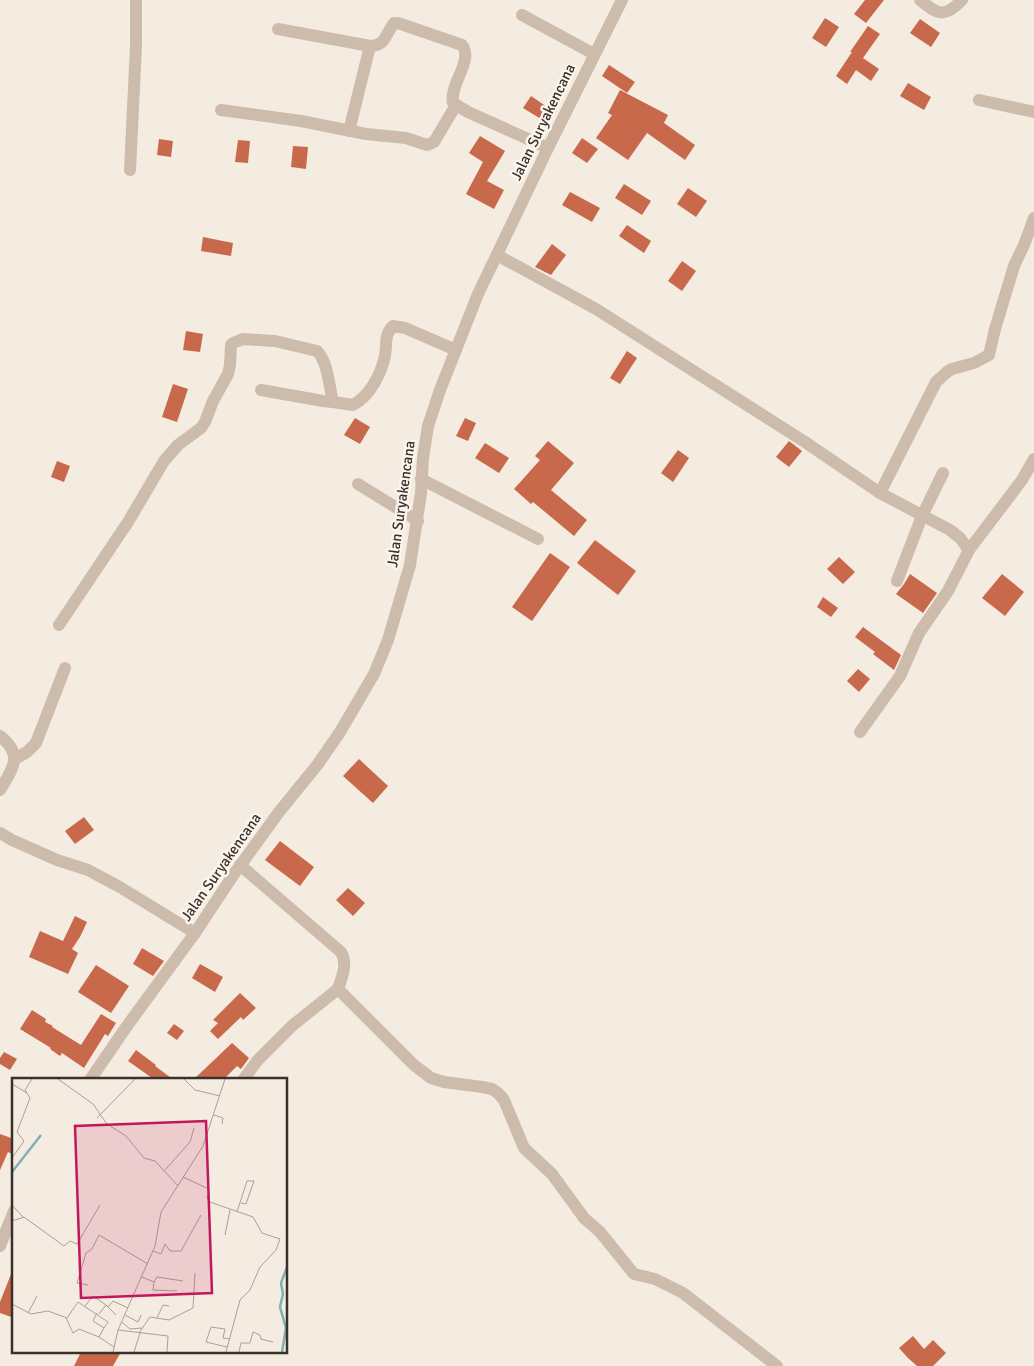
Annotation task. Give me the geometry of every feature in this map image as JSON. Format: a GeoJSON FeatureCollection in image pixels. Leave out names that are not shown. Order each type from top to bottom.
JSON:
{"type":"FeatureCollection","features":[{"type":"Feature","properties":{"kind":"street"},"geometry":{"type":"LineString","coordinates":[[130,170],[136,46],[136,0]]}},
{"type":"Feature","properties":{"kind":"street","name":"Jalan Suryakencana"},"geometry":{"type":"LineString","coordinates":[[91,1078],[195,933],[240,865],[279,812],[318,764],[340,732],[374,674],[388,640],[405,587],[414,548],[423,458],[428,426],[435,404],[478,294],[622,0]]}},
{"type":"Feature","properties":{"kind":"street"},"geometry":{"type":"LineString","coordinates":[[920,0],[931,9],[945,13],[962,0]]}},
{"type":"Feature","properties":{"kind":"street"},"geometry":{"type":"LineString","coordinates":[[522,15],[594,54]]}},
{"type":"Feature","properties":{"kind":"street"},"geometry":{"type":"LineString","coordinates":[[278,29],[378,46],[396,23],[462,45],[466,57],[452,92],[453,103],[495,125],[548,148]]}},
{"type":"Feature","properties":{"kind":"street"},"geometry":{"type":"LineString","coordinates":[[349,131],[370,46]]}},
{"type":"Feature","properties":{"kind":"street"},"geometry":{"type":"LineString","coordinates":[[979,100],[1034,112]]}},
{"type":"Feature","properties":{"kind":"street"},"geometry":{"type":"LineString","coordinates":[[221,110],[301,121],[366,134],[406,138],[424,144],[431,144],[438,137],[456,105]]}},
{"type":"Feature","properties":{"kind":"street"},"geometry":{"type":"LineString","coordinates":[[880,493],[936,382],[952,369],[974,363],[989,355],[1014,266],[1034,218]]}},
{"type":"Feature","properties":{"kind":"street"},"geometry":{"type":"LineString","coordinates":[[497,255],[596,309],[805,442],[880,493],[950,530],[960,538],[969,550]]}},
{"type":"Feature","properties":{"kind":"street"},"geometry":{"type":"LineString","coordinates":[[261,390],[352,405],[359,402],[369,391],[382,365],[387,334],[393,326],[405,328],[456,350]]}},
{"type":"Feature","properties":{"kind":"street"},"geometry":{"type":"LineString","coordinates":[[59,625],[128,522],[164,461],[178,445],[201,428],[205,422],[213,400],[228,374],[231,345],[233,342],[243,339],[275,341],[317,351],[322,355],[325,363],[333,402]]}},
{"type":"Feature","properties":{"kind":"street"},"geometry":{"type":"LineString","coordinates":[[860,732],[900,676],[919,633],[948,591],[969,550],[1022,480],[1034,459]]}},
{"type":"Feature","properties":{"kind":"street"},"geometry":{"type":"LineString","coordinates":[[897,581],[922,516],[943,473]]}},
{"type":"Feature","properties":{"kind":"street"},"geometry":{"type":"LineString","coordinates":[[421,478],[538,539]]}},
{"type":"Feature","properties":{"kind":"street"},"geometry":{"type":"LineString","coordinates":[[358,484],[418,521]]}},
{"type":"Feature","properties":{"kind":"street"},"geometry":{"type":"LineString","coordinates":[[15,760],[27,752],[36,742],[65,668]]}},
{"type":"Feature","properties":{"kind":"street"},"geometry":{"type":"LineString","coordinates":[[0,736],[13,749],[15,760],[0,790]]}},
{"type":"Feature","properties":{"kind":"street"},"geometry":{"type":"LineString","coordinates":[[0,834],[57,860],[88,870],[195,933]]}},
{"type":"Feature","properties":{"kind":"street"},"geometry":{"type":"LineString","coordinates":[[240,865],[341,952],[344,963],[338,989],[293,1025],[257,1061],[244,1078]]}},
{"type":"Feature","properties":{"kind":"street"},"geometry":{"type":"LineString","coordinates":[[338,989],[414,1065],[431,1078],[444,1082],[492,1089],[498,1093],[504,1100],[524,1148],[552,1174],[584,1218],[600,1232],[634,1274],[655,1279],[683,1293],[777,1366]]}},
{"type":"Feature","properties":{"kind":"street"},"geometry":{"type":"LineString","coordinates":[[0,1246],[12,1217]]}},
{"type":"Feature","properties":{"kind":"building"},"geometry":{"type":"Polygon","coordinates":[[[865,0],[884,0],[866,23],[854,14],[865,0]]]}},
{"type":"Feature","properties":{"kind":"building"},"geometry":{"type":"Polygon","coordinates":[[[825,18],[839,27],[826,47],[812,38],[825,18]]]}},
{"type":"Feature","properties":{"kind":"building"},"geometry":{"type":"Polygon","coordinates":[[[920,19],[940,33],[931,47],[910,33],[920,19]]]}},
{"type":"Feature","properties":{"kind":"building"},"geometry":{"type":"Polygon","coordinates":[[[868,26],[880,34],[863,58],[879,69],[871,81],[856,70],[847,84],[836,76],[868,26]]]}},
{"type":"Feature","properties":{"kind":"building"},"geometry":{"type":"Polygon","coordinates":[[[609,65],[635,82],[627,93],[602,76],[609,65]]]}},
{"type":"Feature","properties":{"kind":"building"},"geometry":{"type":"Polygon","coordinates":[[[908,83],[931,97],[924,110],[900,96],[908,83]]]}},
{"type":"Feature","properties":{"kind":"building"},"geometry":{"type":"Polygon","coordinates":[[[620,90],[668,115],[664,123],[695,145],[685,160],[647,133],[628,160],[596,138],[612,115],[608,113],[620,90]]]}},
{"type":"Feature","properties":{"kind":"building"},"geometry":{"type":"Polygon","coordinates":[[[531,96],[553,111],[546,122],[523,108],[531,96]]]}},
{"type":"Feature","properties":{"kind":"building"},"geometry":{"type":"Polygon","coordinates":[[[480,136],[505,151],[487,181],[504,190],[494,209],[466,194],[483,162],[469,153],[480,136]]]}},
{"type":"Feature","properties":{"kind":"building"},"geometry":{"type":"Polygon","coordinates":[[[582,138],[598,149],[587,163],[572,153],[582,138]]]}},
{"type":"Feature","properties":{"kind":"building"},"geometry":{"type":"Polygon","coordinates":[[[159,139],[173,141],[171,157],[157,155],[159,139]]]}},
{"type":"Feature","properties":{"kind":"building"},"geometry":{"type":"Polygon","coordinates":[[[238,140],[250,141],[248,163],[235,162],[238,140]]]}},
{"type":"Feature","properties":{"kind":"building"},"geometry":{"type":"Polygon","coordinates":[[[293,146],[308,147],[306,169],[291,167],[293,146]]]}},
{"type":"Feature","properties":{"kind":"building"},"geometry":{"type":"Polygon","coordinates":[[[624,184],[651,201],[642,215],[615,198],[624,184]]]}},
{"type":"Feature","properties":{"kind":"building"},"geometry":{"type":"Polygon","coordinates":[[[688,188],[707,201],[696,217],[677,204],[688,188]]]}},
{"type":"Feature","properties":{"kind":"building"},"geometry":{"type":"Polygon","coordinates":[[[570,192],[600,208],[592,222],[562,205],[570,192]]]}},
{"type":"Feature","properties":{"kind":"building"},"geometry":{"type":"Polygon","coordinates":[[[627,225],[651,241],[644,253],[619,236],[627,225]]]}},
{"type":"Feature","properties":{"kind":"building"},"geometry":{"type":"Polygon","coordinates":[[[203,237],[233,243],[231,256],[201,251],[203,237]]]}},
{"type":"Feature","properties":{"kind":"building"},"geometry":{"type":"Polygon","coordinates":[[[552,244],[566,255],[551,275],[535,267],[552,244]]]}},
{"type":"Feature","properties":{"kind":"building"},"geometry":{"type":"Polygon","coordinates":[[[682,261],[696,271],[682,291],[668,281],[682,261]]]}},
{"type":"Feature","properties":{"kind":"building"},"geometry":{"type":"Polygon","coordinates":[[[186,331],[203,334],[200,352],[183,350],[186,331]]]}},
{"type":"Feature","properties":{"kind":"building"},"geometry":{"type":"Polygon","coordinates":[[[627,351],[637,358],[620,384],[610,378],[627,351]]]}},
{"type":"Feature","properties":{"kind":"building"},"geometry":{"type":"Polygon","coordinates":[[[173,384],[188,389],[177,422],[162,417],[173,384]]]}},
{"type":"Feature","properties":{"kind":"building"},"geometry":{"type":"Polygon","coordinates":[[[355,418],[370,427],[360,444],[344,435],[355,418]]]}},
{"type":"Feature","properties":{"kind":"building"},"geometry":{"type":"Polygon","coordinates":[[[465,418],[476,423],[468,441],[456,436],[465,418]]]}},
{"type":"Feature","properties":{"kind":"building"},"geometry":{"type":"Polygon","coordinates":[[[548,441],[574,463],[551,490],[587,520],[574,536],[514,489],[540,460],[535,456],[548,441]]]}},
{"type":"Feature","properties":{"kind":"building"},"geometry":{"type":"Polygon","coordinates":[[[789,441],[802,451],[789,467],[776,457],[789,441]]]}},
{"type":"Feature","properties":{"kind":"building"},"geometry":{"type":"Polygon","coordinates":[[[485,443],[509,458],[499,473],[475,458],[485,443]]]}},
{"type":"Feature","properties":{"kind":"building"},"geometry":{"type":"Polygon","coordinates":[[[678,450],[689,458],[673,482],[661,473],[678,450]]]}},
{"type":"Feature","properties":{"kind":"building"},"geometry":{"type":"Polygon","coordinates":[[[57,461],[70,466],[64,482],[51,477],[57,461]]]}},
{"type":"Feature","properties":{"kind":"building"},"geometry":{"type":"Polygon","coordinates":[[[595,540],[636,571],[618,595],[577,563],[595,540]]]}},
{"type":"Feature","properties":{"kind":"building"},"geometry":{"type":"Polygon","coordinates":[[[550,553],[570,567],[532,621],[512,607],[550,553]]]}},
{"type":"Feature","properties":{"kind":"building"},"geometry":{"type":"Polygon","coordinates":[[[839,557],[855,572],[843,584],[827,569],[839,557]]]}},
{"type":"Feature","properties":{"kind":"building"},"geometry":{"type":"Polygon","coordinates":[[[910,574],[937,593],[923,613],[896,594],[910,574]]]}},
{"type":"Feature","properties":{"kind":"building"},"geometry":{"type":"Polygon","coordinates":[[[1002,574],[1024,592],[1005,616],[982,598],[1002,574]]]}},
{"type":"Feature","properties":{"kind":"building"},"geometry":{"type":"Polygon","coordinates":[[[823,597],[838,608],[831,617],[817,607],[823,597]]]}},
{"type":"Feature","properties":{"kind":"building"},"geometry":{"type":"Polygon","coordinates":[[[863,627],[901,655],[894,670],[855,637],[863,627]]]}},
{"type":"Feature","properties":{"kind":"building"},"geometry":{"type":"Polygon","coordinates":[[[858,669],[870,679],[859,692],[847,681],[858,669]]]}},
{"type":"Feature","properties":{"kind":"building"},"geometry":{"type":"Polygon","coordinates":[[[359,759],[388,786],[373,803],[343,776],[359,759]]]}},
{"type":"Feature","properties":{"kind":"building"},"geometry":{"type":"Polygon","coordinates":[[[84,817],[94,830],[75,844],[65,831],[84,817]]]}},
{"type":"Feature","properties":{"kind":"building"},"geometry":{"type":"Polygon","coordinates":[[[280,841],[314,867],[300,886],[265,860],[280,841]]]}},
{"type":"Feature","properties":{"kind":"building"},"geometry":{"type":"Polygon","coordinates":[[[348,888],[365,903],[353,916],[336,900],[348,888]]]}},
{"type":"Feature","properties":{"kind":"building"},"geometry":{"type":"Polygon","coordinates":[[[75,916],[87,922],[72,949],[78,953],[68,974],[29,957],[40,931],[63,941],[75,916]]]}},
{"type":"Feature","properties":{"kind":"building"},"geometry":{"type":"Polygon","coordinates":[[[142,948],[164,961],[153,976],[133,964],[142,948]]]}},
{"type":"Feature","properties":{"kind":"building"},"geometry":{"type":"Polygon","coordinates":[[[200,964],[223,977],[215,992],[192,978],[200,964]]]}},
{"type":"Feature","properties":{"kind":"building"},"geometry":{"type":"Polygon","coordinates":[[[96,965],[129,986],[111,1013],[78,992],[96,965]]]}},
{"type":"Feature","properties":{"kind":"building"},"geometry":{"type":"Polygon","coordinates":[[[240,993],[256,1008],[243,1020],[241,1017],[218,1039],[210,1031],[218,1023],[213,1020],[240,993]]]}},
{"type":"Feature","properties":{"kind":"building"},"geometry":{"type":"Polygon","coordinates":[[[32,1010],[46,1019],[45,1022],[52,1027],[81,1045],[101,1014],[116,1023],[108,1036],[105,1034],[84,1068],[62,1053],[60,1056],[51,1048],[20,1029],[32,1010]]]}},
{"type":"Feature","properties":{"kind":"building"},"geometry":{"type":"Polygon","coordinates":[[[174,1024],[184,1031],[177,1040],[167,1033],[174,1024]]]}},
{"type":"Feature","properties":{"kind":"building"},"geometry":{"type":"Polygon","coordinates":[[[232,1043],[249,1058],[241,1069],[237,1066],[225,1078],[195,1078],[232,1043]]]}},
{"type":"Feature","properties":{"kind":"building"},"geometry":{"type":"Polygon","coordinates":[[[136,1050],[171,1078],[152,1078],[128,1061],[136,1050]]]}},
{"type":"Feature","properties":{"kind":"building"},"geometry":{"type":"Polygon","coordinates":[[[4,1052],[17,1059],[10,1070],[0,1064],[0,1058],[4,1052]]]}},
{"type":"Feature","properties":{"kind":"building"},"geometry":{"type":"Polygon","coordinates":[[[0,1134],[12,1138],[12,1154],[8,1152],[0,1170],[0,1134]]]}},
{"type":"Feature","properties":{"kind":"building"},"geometry":{"type":"Polygon","coordinates":[[[12,1272],[12,1317],[0,1313],[0,1302],[12,1272]]]}},
{"type":"Feature","properties":{"kind":"building"},"geometry":{"type":"Polygon","coordinates":[[[913,1336],[924,1349],[933,1340],[946,1353],[933,1366],[917,1366],[899,1348],[913,1336]]]}},
{"type":"Feature","properties":{"kind":"building"},"geometry":{"type":"Polygon","coordinates":[[[80,1354],[120,1354],[113,1366],[74,1366],[80,1354]]]}}]}
